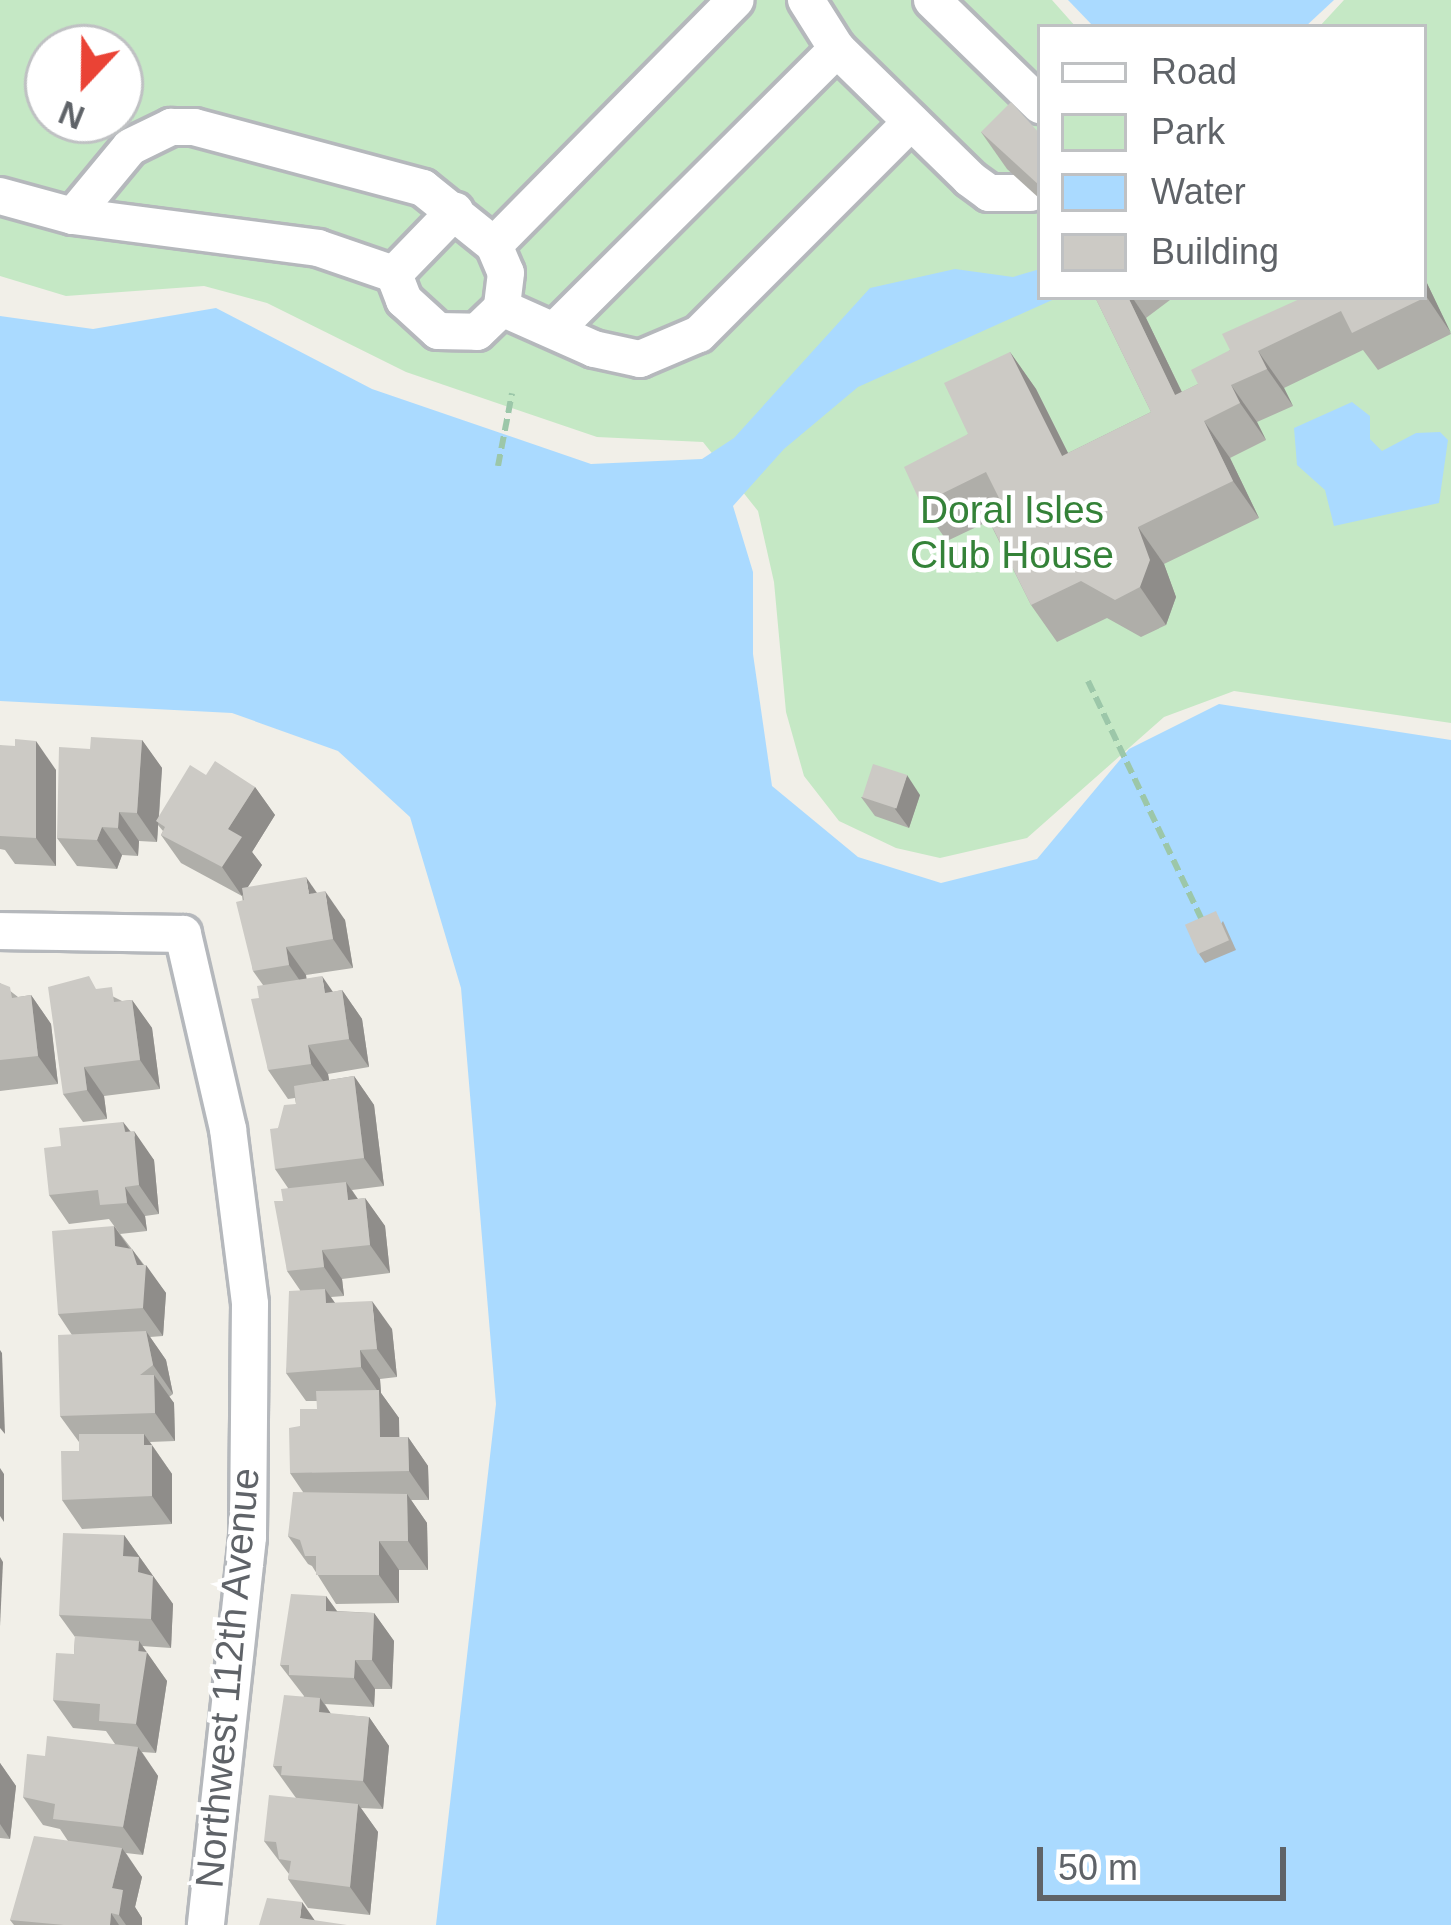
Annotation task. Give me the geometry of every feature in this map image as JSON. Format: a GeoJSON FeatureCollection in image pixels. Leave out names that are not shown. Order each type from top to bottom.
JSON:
{"type":"FeatureCollection","features":[{"type":"Feature","properties":{"kind":"street"},"geometry":{"type":"LineString","coordinates":[[494,244],[736,0]]}},
{"type":"Feature","properties":{"kind":"street"},"geometry":{"type":"LineString","coordinates":[[806,0],[837,49],[989,193],[1030,193]]}},
{"type":"Feature","properties":{"kind":"street"},"geometry":{"type":"LineString","coordinates":[[932,0],[1037,102]]}},
{"type":"Feature","properties":{"kind":"street"},"geometry":{"type":"LineString","coordinates":[[556,329],[837,49]]}},
{"type":"Feature","properties":{"kind":"street"},"geometry":{"type":"LineString","coordinates":[[502,308],[619,358],[680,347],[911,122]]}},
{"type":"Feature","properties":{"kind":"street"},"geometry":{"type":"LineString","coordinates":[[73,216],[130,148],[171,127],[311,154],[423,188],[455,211],[494,244],[506,273],[502,308],[477,332],[438,332],[404,300],[394,274]]}},
{"type":"Feature","properties":{"kind":"street"},"geometry":{"type":"LineString","coordinates":[[0,196],[73,216],[272,238],[394,274]]}},
{"type":"Feature","properties":{"kind":"street"},"geometry":{"type":"LineString","coordinates":[[394,274],[455,211]]}},
{"type":"Feature","properties":{"kind":"street","name":"Northwest 112th Avenue"},"geometry":{"type":"LineString","coordinates":[[0,931],[183,934],[228,1129],[250,1304],[248,1537],[206,1925]]}},
{"type":"Feature","properties":{"kind":"path"},"geometry":{"type":"LineString","coordinates":[[498,466],[512,393]]}},
{"type":"Feature","properties":{"kind":"path"},"geometry":{"type":"LineString","coordinates":[[1088,681],[1206,928]]}},
{"type":"Feature","properties":{"kind":"green space","name":"Doral Isles Club House"},"geometry":{"type":"Polygon","coordinates":[[[0,0],[1052,0],[1073,24],[1037,24],[1037,300],[1427,300],[1427,24],[1322,24],[1344,0],[1451,0],[1451,723],[1234,691],[1164,717],[1027,838],[940,858],[896,848],[839,821],[804,776],[786,712],[774,582],[758,511],[703,442],[597,437],[406,372],[267,303],[204,286],[66,296],[0,276],[0,0]]]}},
{"type":"Feature","properties":{"kind":"water"},"geometry":{"type":"Polygon","coordinates":[[[1068,0],[1334,0],[1308,24],[1091,24],[1068,0]]]}},
{"type":"Feature","properties":{"kind":"water"},"geometry":{"type":"Polygon","coordinates":[[[955,269],[1013,277],[1037,270],[1037,300],[1052,300],[858,387],[784,449],[733,506],[753,572],[753,654],[772,786],[858,857],[941,883],[1037,859],[1129,749],[1219,704],[1451,740],[1451,1925],[436,1925],[496,1404],[461,988],[410,817],[338,751],[232,713],[0,701],[0,316],[93,329],[216,308],[372,389],[591,464],[702,459],[734,438],[870,288],[955,269]]]}},
{"type":"Feature","properties":{"kind":"water"},"geometry":{"type":"Polygon","coordinates":[[[1352,402],[1370,416],[1370,439],[1382,451],[1416,433],[1440,432],[1448,440],[1439,503],[1334,526],[1325,490],[1297,465],[1294,428],[1352,402]]]}},
{"type":"Feature","properties":{"kind":"building"},"geometry":{"type":"Polygon","coordinates":[[[1011,102],[1037,131],[1037,183],[981,132],[1011,102]]]}},
{"type":"Feature","properties":{"kind":"building"},"geometry":{"type":"Polygon","coordinates":[[[1096,300],[1129,300],[1175,395],[1198,384],[1191,370],[1230,350],[1222,334],[1297,300],[1420,300],[1352,333],[1341,311],[1258,351],[1267,369],[1231,385],[1240,403],[1204,421],[1233,481],[1138,527],[1150,560],[1140,587],[1115,600],[1081,581],[1031,605],[985,512],[1001,502],[986,472],[921,504],[904,467],[968,434],[944,383],[1010,352],[1062,456],[1151,412],[1096,300]]]}},
{"type":"Feature","properties":{"kind":"building"},"geometry":{"type":"Polygon","coordinates":[[[91,737],[142,740],[137,813],[119,812],[118,828],[102,827],[97,840],[57,838],[59,747],[90,749],[91,737]]]}},
{"type":"Feature","properties":{"kind":"building"},"geometry":{"type":"Polygon","coordinates":[[[15,739],[36,741],[36,838],[0,836],[0,745],[15,746],[15,739]]]}},
{"type":"Feature","properties":{"kind":"building"},"geometry":{"type":"Polygon","coordinates":[[[215,761],[255,787],[228,829],[242,837],[222,867],[161,835],[165,827],[156,821],[190,765],[206,775],[215,761]]]}},
{"type":"Feature","properties":{"kind":"building"},"geometry":{"type":"Polygon","coordinates":[[[873,764],[907,775],[896,808],[862,797],[873,764]]]}},
{"type":"Feature","properties":{"kind":"building"},"geometry":{"type":"Polygon","coordinates":[[[306,877],[309,894],[325,891],[333,939],[286,947],[289,965],[253,971],[236,902],[244,900],[242,888],[306,877]]]}},
{"type":"Feature","properties":{"kind":"building"},"geometry":{"type":"Polygon","coordinates":[[[1216,911],[1229,940],[1198,954],[1185,925],[1216,911]]]}},
{"type":"Feature","properties":{"kind":"building"},"geometry":{"type":"Polygon","coordinates":[[[89,976],[96,989],[112,987],[114,1002],[132,1000],[140,1060],[84,1067],[87,1090],[63,1094],[48,987],[89,976]]]}},
{"type":"Feature","properties":{"kind":"building"},"geometry":{"type":"Polygon","coordinates":[[[322,976],[325,993],[342,990],[349,1039],[308,1045],[311,1064],[268,1070],[251,999],[259,998],[257,986],[322,976]]]}},
{"type":"Feature","properties":{"kind":"building"},"geometry":{"type":"Polygon","coordinates":[[[0,983],[10,987],[12,998],[31,995],[38,1056],[0,1060],[0,983]]]}},
{"type":"Feature","properties":{"kind":"building"},"geometry":{"type":"Polygon","coordinates":[[[354,1076],[364,1158],[275,1169],[270,1129],[278,1128],[284,1105],[296,1104],[294,1086],[354,1076]]]}},
{"type":"Feature","properties":{"kind":"building"},"geometry":{"type":"Polygon","coordinates":[[[123,1122],[125,1132],[134,1131],[139,1185],[125,1187],[127,1203],[100,1205],[98,1190],[49,1195],[44,1148],[61,1146],[59,1128],[123,1122]]]}},
{"type":"Feature","properties":{"kind":"building"},"geometry":{"type":"Polygon","coordinates":[[[346,1182],[348,1200],[365,1198],[370,1245],[322,1250],[324,1267],[287,1271],[274,1201],[283,1201],[281,1189],[346,1182]]]}},
{"type":"Feature","properties":{"kind":"building"},"geometry":{"type":"Polygon","coordinates":[[[114,1226],[115,1246],[132,1249],[137,1265],[146,1265],[143,1308],[58,1314],[52,1231],[114,1226]]]}},
{"type":"Feature","properties":{"kind":"building"},"geometry":{"type":"Polygon","coordinates":[[[325,1289],[326,1303],[372,1301],[377,1349],[360,1350],[361,1367],[286,1373],[289,1291],[325,1289]]]}},
{"type":"Feature","properties":{"kind":"building"},"geometry":{"type":"Polygon","coordinates":[[[146,1331],[153,1365],[140,1375],[154,1375],[155,1413],[60,1416],[58,1335],[146,1331]]]}},
{"type":"Feature","properties":{"kind":"building"},"geometry":{"type":"Polygon","coordinates":[[[379,1390],[380,1437],[408,1437],[409,1471],[290,1473],[289,1428],[300,1426],[300,1409],[317,1409],[316,1391],[379,1390]]]}},
{"type":"Feature","properties":{"kind":"building"},"geometry":{"type":"Polygon","coordinates":[[[79,1434],[144,1434],[144,1445],[152,1445],[152,1496],[62,1500],[61,1451],[79,1451],[79,1434]]]}},
{"type":"Feature","properties":{"kind":"building"},"geometry":{"type":"Polygon","coordinates":[[[293,1492],[407,1494],[408,1541],[379,1541],[379,1575],[316,1575],[316,1556],[305,1556],[300,1540],[288,1536],[293,1492]]]}},
{"type":"Feature","properties":{"kind":"building"},"geometry":{"type":"Polygon","coordinates":[[[63,1533],[124,1535],[123,1556],[139,1557],[138,1572],[153,1576],[151,1619],[59,1615],[63,1533]]]}},
{"type":"Feature","properties":{"kind":"building"},"geometry":{"type":"Polygon","coordinates":[[[291,1594],[326,1596],[326,1611],[374,1613],[372,1660],[355,1660],[354,1678],[289,1675],[289,1665],[280,1665],[291,1594]]]}},
{"type":"Feature","properties":{"kind":"building"},"geometry":{"type":"Polygon","coordinates":[[[75,1636],[139,1641],[138,1651],[147,1652],[136,1724],[99,1721],[100,1704],[53,1700],[56,1653],[74,1654],[75,1636]]]}},
{"type":"Feature","properties":{"kind":"building"},"geometry":{"type":"Polygon","coordinates":[[[284,1695],[320,1698],[319,1712],[369,1717],[363,1781],[281,1775],[282,1766],[273,1766],[284,1695]]]}},
{"type":"Feature","properties":{"kind":"building"},"geometry":{"type":"Polygon","coordinates":[[[47,1736],[138,1747],[123,1827],[53,1819],[55,1804],[23,1797],[27,1754],[45,1756],[47,1736]]]}},
{"type":"Feature","properties":{"kind":"building"},"geometry":{"type":"Polygon","coordinates":[[[269,1795],[358,1804],[350,1887],[288,1879],[291,1861],[279,1859],[276,1842],[264,1841],[269,1795]]]}},
{"type":"Feature","properties":{"kind":"building"},"geometry":{"type":"Polygon","coordinates":[[[34,1836],[122,1848],[112,1888],[123,1890],[119,1915],[111,1913],[110,1925],[10,1920],[34,1836]]]}},
{"type":"Feature","properties":{"kind":"building"},"geometry":{"type":"Polygon","coordinates":[[[267,1898],[302,1902],[300,1918],[347,1925],[259,1925],[267,1898]]]}}]}
